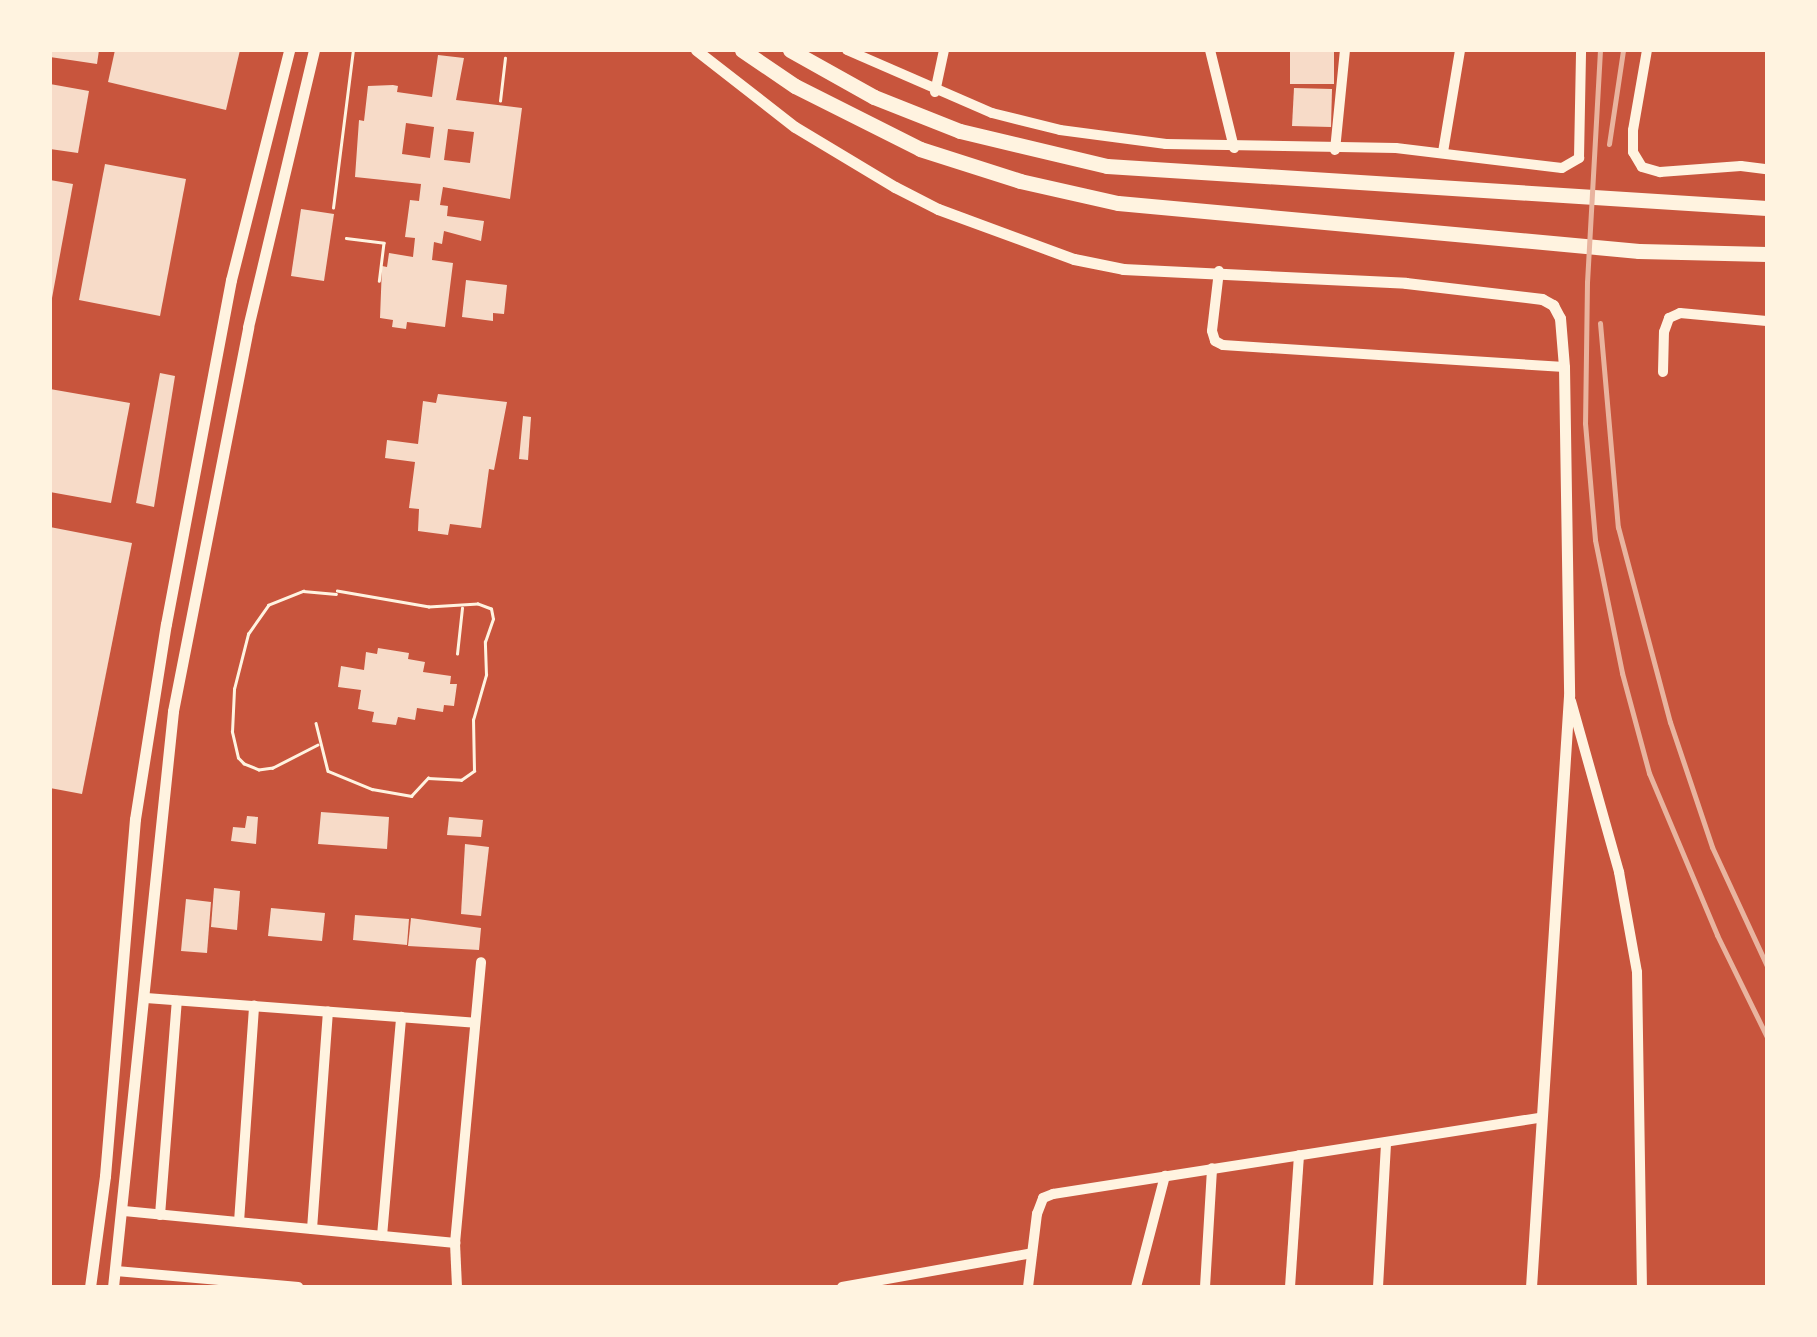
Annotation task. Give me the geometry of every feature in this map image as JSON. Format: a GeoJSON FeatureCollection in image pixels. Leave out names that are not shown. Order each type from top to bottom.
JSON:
{"type":"FeatureCollection","features":[{"type":"Feature","properties":{"kind":"main road"},"geometry":{"type":"LineString","coordinates":[[742,50],[795,86],[920,148],[1054,190],[1136,204],[1552,244],[1767,254]]}},
{"type":"Feature","properties":{"kind":"main road"},"geometry":{"type":"LineString","coordinates":[[790,50],[874,97],[920,116],[1071,159],[1196,174],[1767,208]]}},
{"type":"Feature","properties":{"kind":"street"},"geometry":{"type":"LineString","coordinates":[[90,1287],[105,1176],[135,819],[204,419],[262,148],[289,50]]}},
{"type":"Feature","properties":{"kind":"street"},"geometry":{"type":"LineString","coordinates":[[113,1287],[124,1211],[173,711],[276,200],[314,50]]}},
{"type":"Feature","properties":{"kind":"street"},"geometry":{"type":"LineString","coordinates":[[696,50],[795,127],[938,209],[1099,266],[1406,283],[1542,299],[1553,305],[1560,318],[1564,368],[1569,696],[1538,1118],[1531,1287]]}},
{"type":"Feature","properties":{"kind":"street"},"geometry":{"type":"LineString","coordinates":[[847,50],[935,92],[992,113],[1060,130],[1166,144],[1443,152],[1572,166],[1578,158],[1581,50]]}},
{"type":"Feature","properties":{"kind":"street"},"geometry":{"type":"LineString","coordinates":[[935,92],[944,50]]}},
{"type":"Feature","properties":{"kind":"street"},"geometry":{"type":"LineString","coordinates":[[1210,50],[1234,148]]}},
{"type":"Feature","properties":{"kind":"street"},"geometry":{"type":"LineString","coordinates":[[1335,150],[1345,50]]}},
{"type":"Feature","properties":{"kind":"street"},"geometry":{"type":"LineString","coordinates":[[1443,152],[1460,50]]}},
{"type":"Feature","properties":{"kind":"street"},"geometry":{"type":"LineString","coordinates":[[1646,50],[1633,130],[1633,152],[1642,166],[1660,172],[1741,166],[1767,169]]}},
{"type":"Feature","properties":{"kind":"street"},"geometry":{"type":"LineString","coordinates":[[1219,271],[1212,330],[1215,341],[1223,344],[1564,368]]}},
{"type":"Feature","properties":{"kind":"street"},"geometry":{"type":"LineString","coordinates":[[1663,372],[1664,332],[1669,318],[1680,313],[1767,321]]}},
{"type":"Feature","properties":{"kind":"street"},"geometry":{"type":"LineString","coordinates":[[204,419],[229,424]]}},
{"type":"Feature","properties":{"kind":"street"},"geometry":{"type":"LineString","coordinates":[[1569,696],[1622,884],[1637,972],[1642,1287]]}},
{"type":"Feature","properties":{"kind":"street"},"geometry":{"type":"LineString","coordinates":[[457,1287],[455,1243],[481,962]]}},
{"type":"Feature","properties":{"kind":"street"},"geometry":{"type":"LineString","coordinates":[[146,998],[475,1022]]}},
{"type":"Feature","properties":{"kind":"street"},"geometry":{"type":"LineString","coordinates":[[160,1214],[177,1001]]}},
{"type":"Feature","properties":{"kind":"street"},"geometry":{"type":"LineString","coordinates":[[239,1222],[254,1006]]}},
{"type":"Feature","properties":{"kind":"street"},"geometry":{"type":"LineString","coordinates":[[312,1230],[328,1012]]}},
{"type":"Feature","properties":{"kind":"street"},"geometry":{"type":"LineString","coordinates":[[382,1236],[400,1017]]}},
{"type":"Feature","properties":{"kind":"street"},"geometry":{"type":"LineString","coordinates":[[1028,1287],[1043,1198],[1538,1118]]}},
{"type":"Feature","properties":{"kind":"street"},"geometry":{"type":"LineString","coordinates":[[1378,1287],[1386,1142]]}},
{"type":"Feature","properties":{"kind":"street"},"geometry":{"type":"LineString","coordinates":[[1290,1287],[1299,1156]]}},
{"type":"Feature","properties":{"kind":"street"},"geometry":{"type":"LineString","coordinates":[[1205,1287],[1212,1168]]}},
{"type":"Feature","properties":{"kind":"street"},"geometry":{"type":"LineString","coordinates":[[1136,1287],[1164,1176]]}},
{"type":"Feature","properties":{"kind":"street"},"geometry":{"type":"LineString","coordinates":[[124,1211],[455,1243]]}},
{"type":"Feature","properties":{"kind":"street"},"geometry":{"type":"LineString","coordinates":[[842,1287],[1032,1253]]}},
{"type":"Feature","properties":{"kind":"street"},"geometry":{"type":"LineString","coordinates":[[116,1271],[298,1287]]}},
{"type":"Feature","properties":{"kind":"path"},"geometry":{"type":"LineString","coordinates":[[333,208],[354,50]]}},
{"type":"Feature","properties":{"kind":"path"},"geometry":{"type":"LineString","coordinates":[[500,100],[505,58]]}},
{"type":"Feature","properties":{"kind":"path"},"geometry":{"type":"LineString","coordinates":[[346,238],[384,243],[379,280]]}},
{"type":"Feature","properties":{"kind":"path"},"geometry":{"type":"LineString","coordinates":[[316,723],[331,774],[382,792],[411,796],[428,778],[456,781],[470,777],[474,772],[473,720],[484,686],[485,642],[493,614],[486,606],[429,607],[337,592],[303,591],[268,605],[248,634],[234,689],[232,732],[238,758],[259,770],[272,768],[293,761],[320,743]]}},
{"type":"Feature","properties":{"kind":"path"},"geometry":{"type":"LineString","coordinates":[[457,654],[462,607]]}},
{"type":"Feature","properties":{"kind":"building"},"geometry":{"type":"Polygon","coordinates":[[[50,50],[99,50],[97,64],[50,57],[50,50]]]}},
{"type":"Feature","properties":{"kind":"building"},"geometry":{"type":"Polygon","coordinates":[[[115,50],[240,50],[226,110],[108,82],[115,50]]]}},
{"type":"Feature","properties":{"kind":"building"},"geometry":{"type":"Polygon","coordinates":[[[1290,50],[1334,50],[1334,84],[1290,84],[1290,50]]]}},
{"type":"Feature","properties":{"kind":"building"},"geometry":{"type":"Polygon","coordinates":[[[438,55],[464,58],[456,100],[522,108],[510,199],[443,187],[440,205],[448,206],[447,216],[484,221],[481,241],[444,231],[442,244],[434,242],[432,260],[453,263],[445,327],[407,322],[406,329],[392,327],[393,320],[380,318],[382,266],[387,267],[389,253],[413,257],[415,238],[405,237],[410,200],[419,201],[421,184],[355,177],[359,120],[364,121],[368,86],[393,85],[398,86],[397,92],[432,97],[438,55]],[[406,123],[402,154],[430,158],[434,127],[406,123]],[[448,129],[444,160],[470,163],[474,132],[448,129]]]}},
{"type":"Feature","properties":{"kind":"building"},"geometry":{"type":"Polygon","coordinates":[[[50,84],[89,91],[78,153],[50,149],[50,84]]]}},
{"type":"Feature","properties":{"kind":"building"},"geometry":{"type":"Polygon","coordinates":[[[1294,88],[1332,89],[1331,127],[1292,126],[1294,88]]]}},
{"type":"Feature","properties":{"kind":"building"},"geometry":{"type":"Polygon","coordinates":[[[105,164],[186,179],[160,316],[79,300],[105,164]]]}},
{"type":"Feature","properties":{"kind":"building"},"geometry":{"type":"Polygon","coordinates":[[[50,180],[73,184],[52,298],[50,298],[50,180]]]}},
{"type":"Feature","properties":{"kind":"building"},"geometry":{"type":"Polygon","coordinates":[[[301,209],[334,214],[324,281],[291,276],[301,209]]]}},
{"type":"Feature","properties":{"kind":"building"},"geometry":{"type":"Polygon","coordinates":[[[466,280],[507,285],[504,314],[493,313],[493,321],[462,317],[466,280]]]}},
{"type":"Feature","properties":{"kind":"building"},"geometry":{"type":"Polygon","coordinates":[[[160,373],[175,376],[154,507],[136,503],[160,373]]]}},
{"type":"Feature","properties":{"kind":"building"},"geometry":{"type":"Polygon","coordinates":[[[50,389],[130,403],[111,503],[50,492],[50,389]]]}},
{"type":"Feature","properties":{"kind":"building"},"geometry":{"type":"Polygon","coordinates":[[[438,394],[507,402],[494,470],[489,469],[481,528],[450,524],[448,535],[418,531],[419,509],[409,508],[415,462],[385,458],[387,440],[418,444],[423,401],[436,403],[438,394]]]}},
{"type":"Feature","properties":{"kind":"building"},"geometry":{"type":"Polygon","coordinates":[[[523,416],[531,417],[528,460],[519,459],[523,416]]]}},
{"type":"Feature","properties":{"kind":"building"},"geometry":{"type":"Polygon","coordinates":[[[50,527],[132,543],[82,794],[50,788],[50,527]]]}},
{"type":"Feature","properties":{"kind":"building"},"geometry":{"type":"Polygon","coordinates":[[[378,648],[409,653],[408,659],[425,662],[423,672],[451,676],[450,684],[457,684],[454,706],[444,705],[443,712],[417,708],[415,720],[398,717],[396,725],[372,722],[374,712],[358,709],[361,690],[338,687],[341,666],[364,670],[366,652],[377,654],[378,648]]]}},
{"type":"Feature","properties":{"kind":"building"},"geometry":{"type":"Polygon","coordinates":[[[321,812],[389,817],[387,849],[318,844],[321,812]]]}},
{"type":"Feature","properties":{"kind":"building"},"geometry":{"type":"Polygon","coordinates":[[[247,816],[258,817],[256,844],[231,841],[233,827],[245,828],[247,816]]]}},
{"type":"Feature","properties":{"kind":"building"},"geometry":{"type":"Polygon","coordinates":[[[449,817],[483,820],[481,837],[447,835],[449,817]]]}},
{"type":"Feature","properties":{"kind":"building"},"geometry":{"type":"Polygon","coordinates":[[[465,844],[489,847],[481,916],[461,914],[465,844]]]}},
{"type":"Feature","properties":{"kind":"building"},"geometry":{"type":"Polygon","coordinates":[[[214,888],[240,891],[237,930],[211,927],[214,888]]]}},
{"type":"Feature","properties":{"kind":"building"},"geometry":{"type":"Polygon","coordinates":[[[186,899],[211,902],[207,953],[181,951],[186,899]]]}},
{"type":"Feature","properties":{"kind":"building"},"geometry":{"type":"Polygon","coordinates":[[[271,908],[325,913],[322,941],[268,936],[271,908]]]}},
{"type":"Feature","properties":{"kind":"building"},"geometry":{"type":"Polygon","coordinates":[[[355,915],[409,919],[407,945],[353,940],[355,915]]]}},
{"type":"Feature","properties":{"kind":"building"},"geometry":{"type":"Polygon","coordinates":[[[411,918],[481,928],[479,950],[408,946],[411,918]]]}},
{"type":"Feature","properties":{"kind":"railway"},"geometry":{"type":"LineString","coordinates":[[1600,50],[1587,282],[1585,423],[1595,540],[1622,673],[1649,773],[1717,935],[1767,1037]]}},
{"type":"Feature","properties":{"kind":"railway"},"geometry":{"type":"LineString","coordinates":[[1609,144],[1623,50]]}},
{"type":"Feature","properties":{"kind":"railway"},"geometry":{"type":"LineString","coordinates":[[1600,323],[1618,527],[1670,722],[1712,847],[1767,966]]}}]}
